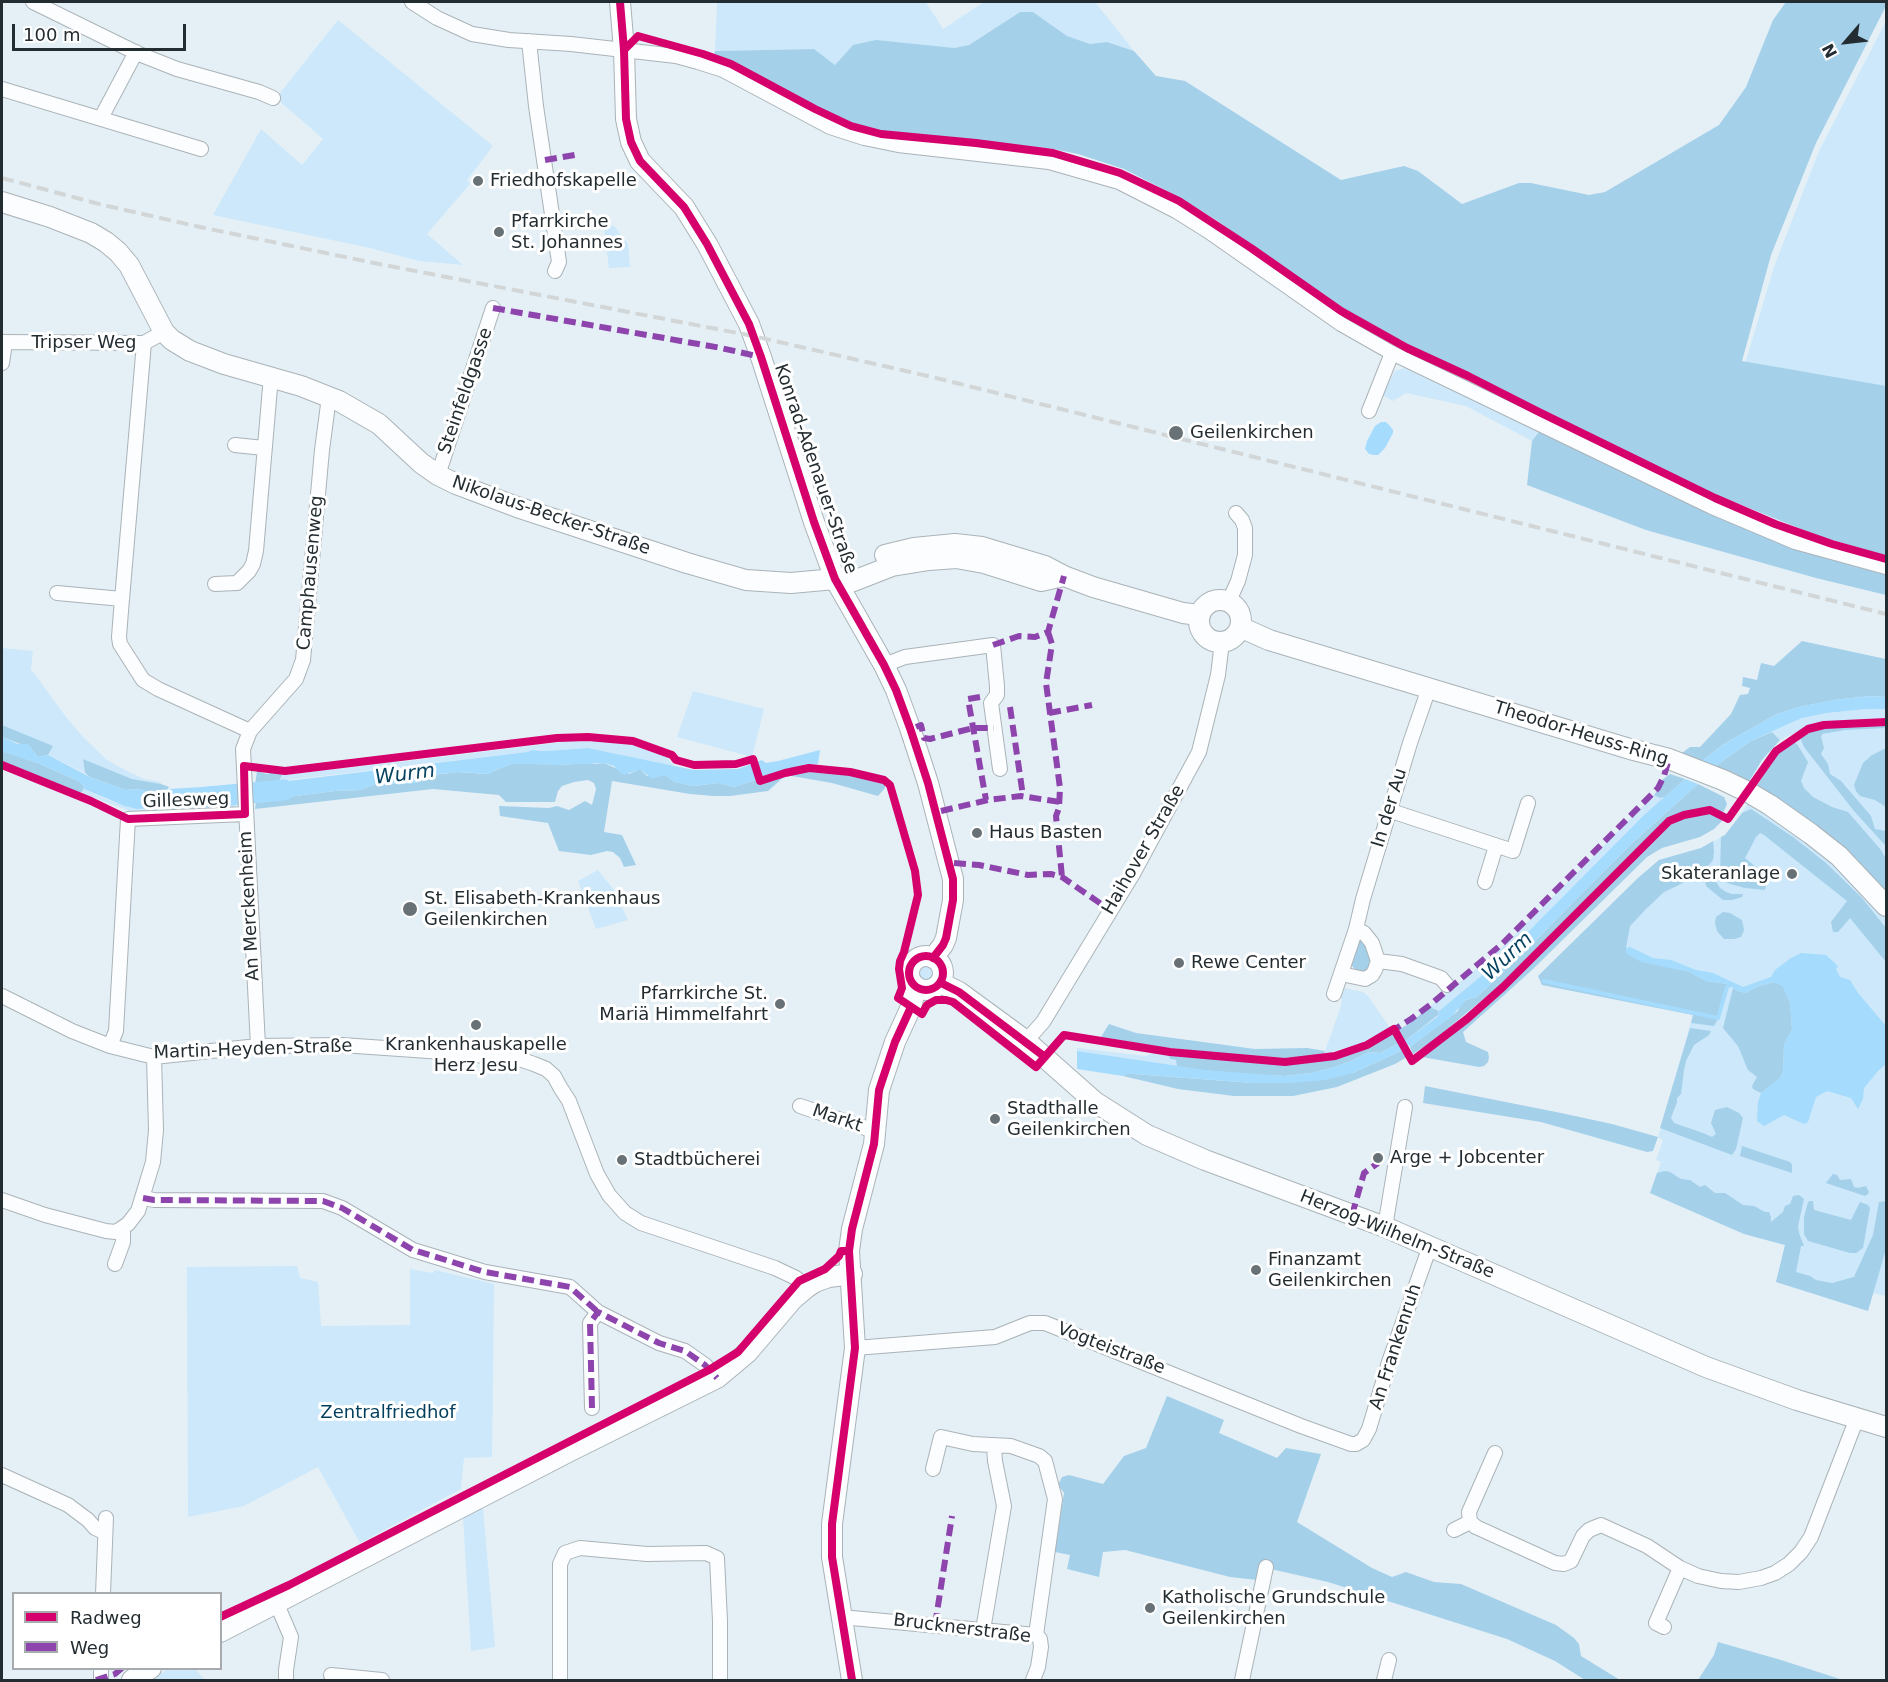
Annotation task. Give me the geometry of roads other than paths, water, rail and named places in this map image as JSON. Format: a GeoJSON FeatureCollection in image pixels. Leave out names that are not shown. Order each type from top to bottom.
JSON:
{"type":"FeatureCollection","features":[{"type":"Feature","properties":{"kind":"street"},"geometry":{"type":"LineString","coordinates":[[33,2],[135,52],[177,69],[273,98]]}},
{"type":"Feature","properties":{"kind":"street"},"geometry":{"type":"LineString","coordinates":[[412,2],[465,32],[500,39],[676,56],[723,70],[810,118],[864,138],[898,145],[1049,162],[1119,182],[1176,211],[1208,231],[1341,324],[1392,353],[1712,507],[1795,542],[1887,567]]}},
{"type":"Feature","properties":{"kind":"street","name":"Konrad-Adenauer-Straße"},"geometry":{"type":"LineString","coordinates":[[620,2],[626,119],[631,142],[640,161],[684,207],[707,243],[749,324],[834,579],[896,690],[928,783],[953,879],[946,938],[933,958]]}},
{"type":"Feature","properties":{"kind":"street"},"geometry":{"type":"LineString","coordinates":[[529,41],[536,106],[559,262],[555,271]]}},
{"type":"Feature","properties":{"kind":"street"},"geometry":{"type":"LineString","coordinates":[[101,118],[135,52]]}},
{"type":"Feature","properties":{"kind":"street"},"geometry":{"type":"LineString","coordinates":[[2,89],[201,149]]}},
{"type":"Feature","properties":{"kind":"street","name":"Nikolaus-Becker-Straße"},"geometry":{"type":"LineString","coordinates":[[2,202],[51,217],[91,233],[112,247],[129,265],[164,332],[172,340],[190,351],[224,364],[271,376],[329,396],[362,412],[380,424],[421,463],[456,484],[506,503],[724,574],[762,582],[791,583],[834,579]]}},
{"type":"Feature","properties":{"kind":"street","name":"Steinfeldgasse"},"geometry":{"type":"LineString","coordinates":[[438,475],[493,308]]}},
{"type":"Feature","properties":{"kind":"street","name":"Tripser Weg"},"geometry":{"type":"LineString","coordinates":[[3,343],[144,343],[164,332]]}},
{"type":"Feature","properties":{"kind":"street"},"geometry":{"type":"LineString","coordinates":[[2,363],[3,343]]}},
{"type":"Feature","properties":{"kind":"street"},"geometry":{"type":"LineString","coordinates":[[144,343],[120,644],[143,680],[250,731]]}},
{"type":"Feature","properties":{"kind":"street"},"geometry":{"type":"LineString","coordinates":[[1369,411],[1392,353]]}},
{"type":"Feature","properties":{"kind":"street"},"geometry":{"type":"LineString","coordinates":[[215,584],[237,584],[253,564],[271,376]]}},
{"type":"Feature","properties":{"kind":"street","name":"Camphausenweg"},"geometry":{"type":"LineString","coordinates":[[250,731],[291,686],[300,671],[303,660],[329,396]]}},
{"type":"Feature","properties":{"kind":"street"},"geometry":{"type":"LineString","coordinates":[[235,445],[264,448]]}},
{"type":"Feature","properties":{"kind":"street"},"geometry":{"type":"LineString","coordinates":[[1229,601],[1238,581],[1245,555],[1246,533],[1242,520],[1236,513]]}},
{"type":"Feature","properties":{"kind":"street"},"geometry":{"type":"LineString","coordinates":[[834,579],[846,570],[888,554],[924,546],[955,544],[982,547],[1032,561],[1064,576],[1183,613],[1199,615]]}},
{"type":"Feature","properties":{"kind":"street"},"geometry":{"type":"LineString","coordinates":[[57,593],[122,599]]}},
{"type":"Feature","properties":{"kind":"street"},"geometry":{"type":"LineString","coordinates":[[1218,599],[1229,601],[1240,615],[1240,627],[1232,639],[1222,642],[1212,641],[1204,635],[1199,626],[1201,610],[1208,602],[1218,599]]}},
{"type":"Feature","properties":{"kind":"street","name":"Theodor-Heuss-Ring"},"geometry":{"type":"LineString","coordinates":[[1240,627],[1269,640],[1669,759],[1723,780],[1770,805],[1811,834],[1839,856],[1887,906]]}},
{"type":"Feature","properties":{"kind":"street","name":"Haihover Straße"},"geometry":{"type":"LineString","coordinates":[[1026,1041],[1043,1022],[1134,872],[1199,752],[1218,675],[1222,642]]}},
{"type":"Feature","properties":{"kind":"street"},"geometry":{"type":"LineString","coordinates":[[884,665],[905,657],[993,645],[997,695],[991,703],[1000,770]]}},
{"type":"Feature","properties":{"kind":"street","name":"In der Au"},"geometry":{"type":"LineString","coordinates":[[1334,994],[1356,929],[1410,743],[1429,688]]}},
{"type":"Feature","properties":{"kind":"street","name":"An Merckenheim"},"geometry":{"type":"LineString","coordinates":[[250,731],[243,749],[258,1046]]}},
{"type":"Feature","properties":{"kind":"street"},"geometry":{"type":"LineString","coordinates":[[1391,811],[1513,851],[1528,803]]}},
{"type":"Feature","properties":{"kind":"street","name":"Gillesweg"},"geometry":{"type":"LineString","coordinates":[[110,1046],[116,1031],[128,819],[245,812]]}},
{"type":"Feature","properties":{"kind":"street"},"geometry":{"type":"LineString","coordinates":[[1485,882],[1496,846]]}},
{"type":"Feature","properties":{"kind":"street"},"geometry":{"type":"LineString","coordinates":[[1341,974],[1365,980],[1372,975],[1378,961],[1372,943],[1364,933],[1356,929]]}},
{"type":"Feature","properties":{"kind":"street"},"geometry":{"type":"LineString","coordinates":[[919,958],[933,958],[942,969],[940,983],[932,989],[916,987],[910,974],[912,965],[919,958]]}},
{"type":"Feature","properties":{"kind":"street"},"geometry":{"type":"LineString","coordinates":[[1378,961],[1402,964],[1441,978],[1447,985]]}},
{"type":"Feature","properties":{"kind":"street","name":"Herzog-Wilhelm-Straße"},"geometry":{"type":"LineString","coordinates":[[940,983],[959,992],[1026,1041],[1095,1102],[1147,1135],[1205,1160],[1385,1227],[1706,1367],[1797,1400],[1887,1426]]}},
{"type":"Feature","properties":{"kind":"street"},"geometry":{"type":"LineString","coordinates":[[852,1680],[832,1557],[832,1524],[855,1348],[849,1251],[852,1229],[874,1144],[879,1090],[916,987]]}},
{"type":"Feature","properties":{"kind":"street","name":"Martin-Heyden-Straße"},"geometry":{"type":"LineString","coordinates":[[2,996],[72,1031],[110,1046],[154,1057],[258,1046],[371,1046],[522,1060],[546,1069],[554,1076],[569,1101],[597,1174],[609,1195],[625,1213],[641,1223],[775,1268],[796,1278],[806,1288]]}},
{"type":"Feature","properties":{"kind":"street"},"geometry":{"type":"LineString","coordinates":[[2,1200],[95,1229],[111,1232],[123,1228],[138,1211],[153,1162],[156,1130],[154,1057]]}},
{"type":"Feature","properties":{"kind":"street","name":"Markt"},"geometry":{"type":"LineString","coordinates":[[800,1106],[874,1131]]}},
{"type":"Feature","properties":{"kind":"street"},"geometry":{"type":"LineString","coordinates":[[1385,1227],[1405,1107]]}},
{"type":"Feature","properties":{"kind":"street"},"geometry":{"type":"LineString","coordinates":[[143,1198],[154,1200],[323,1201],[342,1208],[413,1250],[485,1272],[570,1287],[598,1312],[656,1342],[685,1351],[705,1365],[717,1378]]}},
{"type":"Feature","properties":{"kind":"street"},"geometry":{"type":"LineString","coordinates":[[115,1264],[123,1242],[123,1228]]}},
{"type":"Feature","properties":{"kind":"street","name":"An Frankenruh"},"geometry":{"type":"LineString","coordinates":[[1356,1444],[1364,1440],[1369,1430],[1389,1362],[1430,1246]]}},
{"type":"Feature","properties":{"kind":"street"},"geometry":{"type":"LineString","coordinates":[[222,1631],[570,1451],[717,1378],[748,1352],[793,1299],[806,1288],[829,1276],[852,1274]]}},
{"type":"Feature","properties":{"kind":"street"},"geometry":{"type":"LineString","coordinates":[[592,1408],[590,1323],[598,1312]]}},
{"type":"Feature","properties":{"kind":"street","name":"Vogteistraße"},"geometry":{"type":"LineString","coordinates":[[855,1348],[994,1337],[1030,1323],[1045,1323],[1311,1429],[1356,1444]]}},
{"type":"Feature","properties":{"kind":"street"},"geometry":{"type":"LineString","coordinates":[[1495,1453],[1469,1512],[1470,1522],[1476,1527],[1555,1563],[1564,1564],[1571,1562],[1583,1536],[1589,1530],[1601,1525],[1647,1546],[1680,1568],[1706,1579],[1739,1582],[1774,1573],[1789,1564],[1801,1552],[1811,1537],[1857,1418]]}},
{"type":"Feature","properties":{"kind":"street"},"geometry":{"type":"LineString","coordinates":[[933,1469],[941,1437],[974,1444],[1011,1446],[1042,1458],[1055,1499],[1036,1635]]}},
{"type":"Feature","properties":{"kind":"street"},"geometry":{"type":"LineString","coordinates":[[983,1630],[1004,1506],[994,1446]]}},
{"type":"Feature","properties":{"kind":"street"},"geometry":{"type":"LineString","coordinates":[[2,1475],[69,1505],[95,1528],[105,1525],[103,1592]]}},
{"type":"Feature","properties":{"kind":"street"},"geometry":{"type":"LineString","coordinates":[[1454,1530],[1470,1522]]}},
{"type":"Feature","properties":{"kind":"street"},"geometry":{"type":"LineString","coordinates":[[560,1680],[560,1564],[565,1553],[580,1548],[647,1554],[706,1553],[717,1558],[720,1680]]}},
{"type":"Feature","properties":{"kind":"street"},"geometry":{"type":"LineString","coordinates":[[1242,1680],[1266,1567]]}},
{"type":"Feature","properties":{"kind":"street"},"geometry":{"type":"LineString","coordinates":[[1664,1627],[1656,1623],[1680,1568]]}},
{"type":"Feature","properties":{"kind":"street"},"geometry":{"type":"LineString","coordinates":[[276,1602],[291,1636],[286,1680]]}},
{"type":"Feature","properties":{"kind":"street","name":"Brucknerstraße"},"geometry":{"type":"LineString","coordinates":[[841,1617],[1036,1635],[1040,1639],[1041,1647],[1033,1680]]}},
{"type":"Feature","properties":{"kind":"street"},"geometry":{"type":"LineString","coordinates":[[1384,1680],[1389,1660]]}},
{"type":"Feature","properties":{"kind":"street"},"geometry":{"type":"LineString","coordinates":[[132,1680],[148,1670]]}},
{"type":"Feature","properties":{"kind":"street"},"geometry":{"type":"LineString","coordinates":[[331,1675],[382,1680]]}},
{"type":"Feature","properties":{"kind":"water"},"geometry":{"type":"Polygon","coordinates":[[[1386,422],[1393,433],[1385,448],[1378,455],[1369,454],[1365,449],[1367,441],[1375,426],[1386,422]]]}},
{"type":"Feature","properties":{"kind":"water"},"geometry":{"type":"Polygon","coordinates":[[[1870,696],[1886,697],[1886,709],[1827,713],[1802,718],[1751,741],[1714,767],[1701,762],[1722,745],[1777,714],[1833,700],[1870,696]]]}},
{"type":"Feature","properties":{"kind":"water"},"geometry":{"type":"Polygon","coordinates":[[[2,737],[18,744],[28,744],[38,757],[48,755],[90,777],[126,790],[138,789],[157,794],[165,793],[168,789],[236,785],[236,803],[137,809],[125,806],[84,789],[80,782],[38,763],[3,752],[2,737]]]}},
{"type":"Feature","properties":{"kind":"water"},"geometry":{"type":"Polygon","coordinates":[[[588,748],[694,770],[738,769],[762,760],[766,763],[778,761],[820,750],[818,764],[802,765],[734,787],[718,783],[693,786],[675,782],[665,775],[652,779],[641,770],[624,775],[614,766],[604,763],[511,764],[487,774],[461,772],[438,774],[407,784],[378,783],[361,790],[256,801],[255,785],[533,750],[588,748]]]}},
{"type":"Feature","properties":{"kind":"water"},"geometry":{"type":"Polygon","coordinates":[[[1685,779],[1698,784],[1629,846],[1477,997],[1466,1000],[1451,1017],[1410,1047],[1405,1041],[1438,1016],[1439,1011],[1514,946],[1645,814],[1685,779]]]}},
{"type":"Feature","properties":{"kind":"water"},"geometry":{"type":"Polygon","coordinates":[[[1630,947],[1653,958],[1671,960],[1696,970],[1713,973],[1743,987],[1771,977],[1775,970],[1801,953],[1826,955],[1838,966],[1836,969],[1840,977],[1850,980],[1886,1026],[1886,1064],[1864,1088],[1863,1099],[1858,1109],[1851,1098],[1827,1091],[1816,1097],[1808,1122],[1804,1124],[1784,1115],[1764,1126],[1757,1121],[1758,1102],[1761,1093],[1780,1078],[1783,1071],[1784,1044],[1792,1029],[1790,1003],[1783,986],[1773,982],[1746,993],[1737,991],[1728,984],[1706,981],[1689,972],[1641,962],[1626,953],[1626,948],[1630,947]]]}},
{"type":"Feature","properties":{"kind":"water"},"geometry":{"type":"Polygon","coordinates":[[[1399,1043],[1403,1050],[1353,1073],[1326,1080],[1290,1083],[1253,1083],[1134,1074],[1123,1076],[1077,1069],[1077,1051],[1205,1070],[1285,1076],[1332,1068],[1369,1052],[1380,1053],[1399,1043]]]}},
{"type":"Feature","properties":{"kind":"waterway","name":"Wurm"},"geometry":{"type":"LineString","coordinates":[[208,797],[284,790]]}},
{"type":"Feature","properties":{"kind":"waterway"},"geometry":{"type":"LineString","coordinates":[[1544,981],[1718,1018],[1727,987],[1730,985]]}},
{"type":"Feature","properties":{"kind":"railway"},"geometry":{"type":"LineString","coordinates":[[2,178],[103,205],[200,227],[753,336],[932,377],[1886,614]]}},
{"type":"Feature","properties":{"kind":"place","name":"Friedhofskapelle"},"geometry":{"type":"Point","coordinates":[478,181]}},
{"type":"Feature","properties":{"kind":"place","name":"Pfarrkirche St. Johannes"},"geometry":{"type":"Point","coordinates":[499,232]}},
{"type":"Feature","properties":{"kind":"place","name":"Geilenkirchen"},"geometry":{"type":"Point","coordinates":[1176,433]}},
{"type":"Feature","properties":{"kind":"place","name":"Haus Basten"},"geometry":{"type":"Point","coordinates":[977,833]}},
{"type":"Feature","properties":{"kind":"place","name":"Skateranlage"},"geometry":{"type":"Point","coordinates":[1792,874]}},
{"type":"Feature","properties":{"kind":"place","name":"St. Elisabeth-Krankenhaus Geilenkirchen"},"geometry":{"type":"Point","coordinates":[410,909]}},
{"type":"Feature","properties":{"kind":"place","name":"Rewe Center"},"geometry":{"type":"Point","coordinates":[1179,963]}},
{"type":"Feature","properties":{"kind":"place","name":"Pfarrkirche St. Mariä Himmelfahrt"},"geometry":{"type":"Point","coordinates":[780,1004]}},
{"type":"Feature","properties":{"kind":"place","name":"Krankenhauskapelle Herz Jesu"},"geometry":{"type":"Point","coordinates":[476,1025]}},
{"type":"Feature","properties":{"kind":"place","name":"Stadthalle Geilenkirchen"},"geometry":{"type":"Point","coordinates":[995,1119]}},
{"type":"Feature","properties":{"kind":"place","name":"Arge + Jobcenter"},"geometry":{"type":"Point","coordinates":[1378,1158]}},
{"type":"Feature","properties":{"kind":"place","name":"Stadtbücherei"},"geometry":{"type":"Point","coordinates":[622,1160]}},
{"type":"Feature","properties":{"kind":"place","name":"Finanzamt Geilenkirchen"},"geometry":{"type":"Point","coordinates":[1256,1270]}},
{"type":"Feature","properties":{"kind":"place","name":"Katholische Grundschule Geilenkirchen"},"geometry":{"type":"Point","coordinates":[1150,1608]}},
{"type":"Feature","properties":{"kind":"park label","name":"Zentralfriedhof"},"geometry":{"type":"Point","coordinates":[388,1413]}}]}
